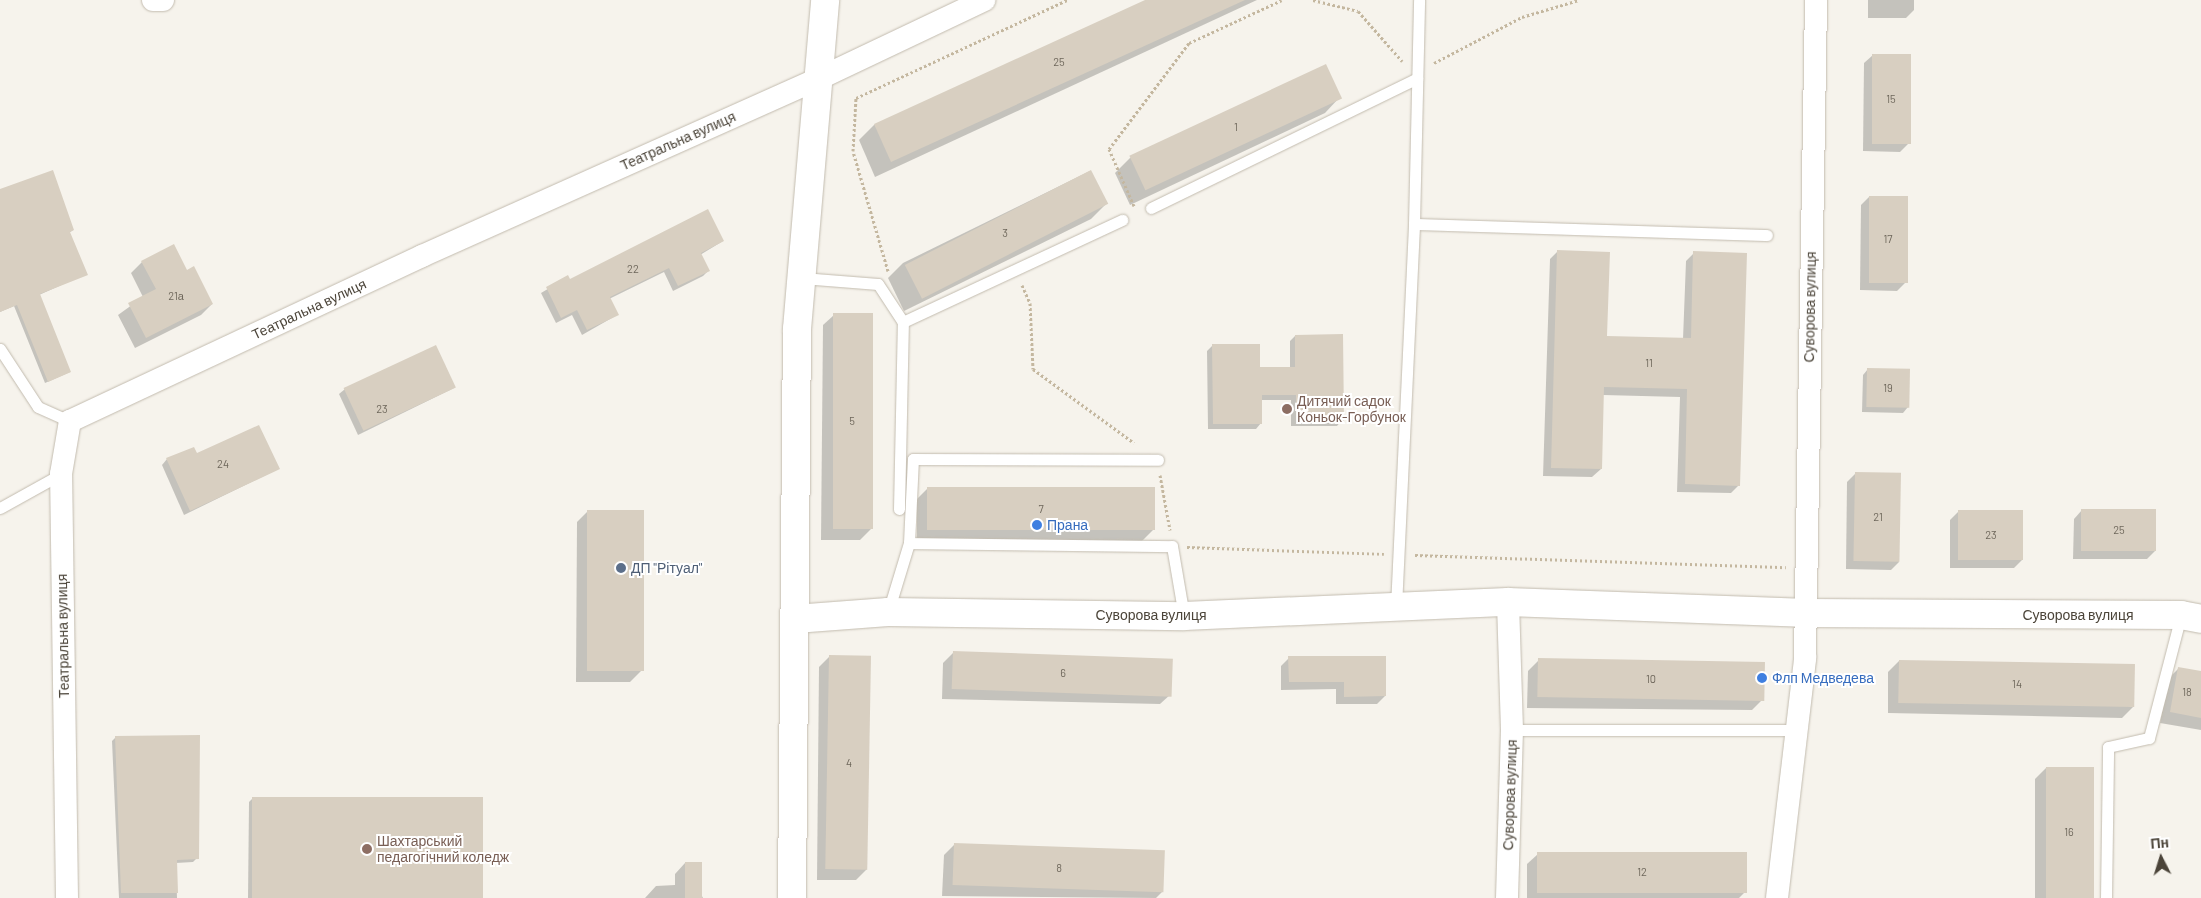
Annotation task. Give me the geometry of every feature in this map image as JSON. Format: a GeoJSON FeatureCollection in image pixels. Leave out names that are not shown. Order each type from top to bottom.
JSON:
{"type":"FeatureCollection","features":[{"type":"Feature","properties":{"kind":"street"},"geometry":{"type":"LineString","coordinates":[[153,0],[162,0]]}},
{"type":"Feature","properties":{"kind":"street"},"geometry":{"type":"LineString","coordinates":[[792,898],[797,329],[826,0]]}},
{"type":"Feature","properties":{"kind":"street","name":"Театральна вулиця"},"geometry":{"type":"LineString","coordinates":[[67,898],[61,474],[70,421],[422,256],[820,78],[984,0]]}},
{"type":"Feature","properties":{"kind":"street","name":"Суворова вулиця"},"geometry":{"type":"LineString","coordinates":[[1778,898],[1805,658],[1804,576],[1816,0]]}},
{"type":"Feature","properties":{"kind":"street","name":"Суворова вулиця"},"geometry":{"type":"LineString","coordinates":[[795,619],[888,612],[1184,616],[1508,602],[1804,613],[2191,617]]}},
{"type":"Feature","properties":{"kind":"street","name":"Суворова вулиця"},"geometry":{"type":"LineString","coordinates":[[1507,898],[1512,730],[1508,602]]}},
{"type":"Feature","properties":{"kind":"lane"},"geometry":{"type":"LineString","coordinates":[[1396,608],[1400,555],[1414,224],[1418,0]]}},
{"type":"Feature","properties":{"kind":"lane"},"geometry":{"type":"LineString","coordinates":[[1151,208],[1417,78]]}},
{"type":"Feature","properties":{"kind":"lane"},"geometry":{"type":"LineString","coordinates":[[903,322],[1122,220]]}},
{"type":"Feature","properties":{"kind":"lane"},"geometry":{"type":"LineString","coordinates":[[1414,224],[1767,234]]}},
{"type":"Feature","properties":{"kind":"lane"},"geometry":{"type":"LineString","coordinates":[[802,278],[878,284],[903,322],[899,509]]}},
{"type":"Feature","properties":{"kind":"lane"},"geometry":{"type":"LineString","coordinates":[[0,349],[38,408],[70,421]]}},
{"type":"Feature","properties":{"kind":"lane"},"geometry":{"type":"LineString","coordinates":[[888,612],[909,543],[913,459],[1158,460]]}},
{"type":"Feature","properties":{"kind":"lane"},"geometry":{"type":"LineString","coordinates":[[0,508],[61,474]]}},
{"type":"Feature","properties":{"kind":"lane"},"geometry":{"type":"LineString","coordinates":[[909,543],[1172,546],[1184,616]]}},
{"type":"Feature","properties":{"kind":"lane"},"geometry":{"type":"LineString","coordinates":[[2106,898],[2108,747],[2150,738],[2191,617]]}},
{"type":"Feature","properties":{"kind":"lane"},"geometry":{"type":"LineString","coordinates":[[1512,730],[1797,730]]}},
{"type":"Feature","properties":{"kind":"path"},"geometry":{"type":"LineString","coordinates":[[889,275],[853,151],[856,98],[1067,0]]}},
{"type":"Feature","properties":{"kind":"path"},"geometry":{"type":"LineString","coordinates":[[1137,213],[1109,149],[1189,43],[1282,0]]}},
{"type":"Feature","properties":{"kind":"path"},"geometry":{"type":"LineString","coordinates":[[1314,0],[1358,11],[1417,78],[1442,56],[1522,17],[1579,0]]}},
{"type":"Feature","properties":{"kind":"path"},"geometry":{"type":"LineString","coordinates":[[1014,270],[1030,303],[1032,368],[1158,460],[1172,546],[1400,555],[1785,566],[1804,576]]}},
{"type":"Feature","properties":{"kind":"building"},"geometry":{"type":"Polygon","coordinates":[[[1145,0],[1245,0],[891,162],[874,124],[1145,0]]]}},
{"type":"Feature","properties":{"kind":"building"},"geometry":{"type":"Polygon","coordinates":[[[1872,54],[1911,54],[1911,144],[1872,144],[1872,54]]]}},
{"type":"Feature","properties":{"kind":"building"},"geometry":{"type":"Polygon","coordinates":[[[1326,64],[1342,98],[1145,190],[1129,156],[1326,64]]]}},
{"type":"Feature","properties":{"kind":"building"},"geometry":{"type":"Polygon","coordinates":[[[53,170],[74,230],[70,232],[88,275],[40,294],[71,372],[48,382],[17,305],[0,312],[0,189],[53,170]]]}},
{"type":"Feature","properties":{"kind":"building"},"geometry":{"type":"Polygon","coordinates":[[[1091,170],[1108,204],[922,299],[905,265],[1091,170]]]}},
{"type":"Feature","properties":{"kind":"building"},"geometry":{"type":"Polygon","coordinates":[[[1869,196],[1908,196],[1908,283],[1869,283],[1869,196]]]}},
{"type":"Feature","properties":{"kind":"building"},"geometry":{"type":"Polygon","coordinates":[[[708,209],[724,241],[701,253],[710,271],[678,286],[669,268],[610,297],[619,315],[587,330],[577,310],[561,318],[546,287],[568,275],[570,279],[708,209]]]}},
{"type":"Feature","properties":{"kind":"building"},"geometry":{"type":"Polygon","coordinates":[[[174,244],[187,270],[194,266],[213,304],[146,338],[128,303],[156,289],[141,261],[174,244]]]}},
{"type":"Feature","properties":{"kind":"building"},"geometry":{"type":"Polygon","coordinates":[[[1557,250],[1610,252],[1607,336],[1691,338],[1693,251],[1747,253],[1740,486],[1685,484],[1687,389],[1604,387],[1602,469],[1551,468],[1557,250]]]}},
{"type":"Feature","properties":{"kind":"building"},"geometry":{"type":"Polygon","coordinates":[[[833,313],[873,313],[873,529],[833,529],[833,313]]]}},
{"type":"Feature","properties":{"kind":"building"},"geometry":{"type":"Polygon","coordinates":[[[1343,334],[1344,421],[1296,421],[1296,395],[1262,395],[1262,424],[1213,424],[1212,344],[1260,344],[1260,367],[1295,367],[1295,335],[1343,334]]]}},
{"type":"Feature","properties":{"kind":"building"},"geometry":{"type":"Polygon","coordinates":[[[436,345],[456,388],[363,431],[344,388],[436,345]]]}},
{"type":"Feature","properties":{"kind":"building"},"geometry":{"type":"Polygon","coordinates":[[[1867,368],[1910,369],[1909,408],[1866,407],[1867,368]]]}},
{"type":"Feature","properties":{"kind":"building"},"geometry":{"type":"Polygon","coordinates":[[[259,425],[280,469],[190,511],[166,458],[194,447],[197,453],[259,425]]]}},
{"type":"Feature","properties":{"kind":"building"},"geometry":{"type":"Polygon","coordinates":[[[1855,472],[1901,473],[1899,562],[1853,561],[1855,472]]]}},
{"type":"Feature","properties":{"kind":"building"},"geometry":{"type":"Polygon","coordinates":[[[927,487],[1155,487],[1155,530],[927,530],[927,487]]]}},
{"type":"Feature","properties":{"kind":"building"},"geometry":{"type":"Polygon","coordinates":[[[2081,509],[2156,509],[2156,551],[2081,551],[2081,509]]]}},
{"type":"Feature","properties":{"kind":"building"},"geometry":{"type":"Polygon","coordinates":[[[587,510],[644,510],[644,671],[587,671],[587,510]]]}},
{"type":"Feature","properties":{"kind":"building"},"geometry":{"type":"Polygon","coordinates":[[[1958,510],[2023,510],[2023,560],[1958,560],[1958,510]]]}},
{"type":"Feature","properties":{"kind":"building"},"geometry":{"type":"Polygon","coordinates":[[[953,651],[1173,659],[1172,697],[952,689],[953,651]]]}},
{"type":"Feature","properties":{"kind":"building"},"geometry":{"type":"Polygon","coordinates":[[[829,655],[871,656],[867,870],[825,869],[829,655]]]}},
{"type":"Feature","properties":{"kind":"building"},"geometry":{"type":"Polygon","coordinates":[[[1288,656],[1386,656],[1386,696],[1344,697],[1344,682],[1289,682],[1288,656]]]}},
{"type":"Feature","properties":{"kind":"building"},"geometry":{"type":"Polygon","coordinates":[[[1538,658],[1765,662],[1764,701],[1537,697],[1538,658]]]}},
{"type":"Feature","properties":{"kind":"building"},"geometry":{"type":"Polygon","coordinates":[[[1899,660],[2135,664],[2134,707],[1898,703],[1899,660]]]}},
{"type":"Feature","properties":{"kind":"building"},"geometry":{"type":"Polygon","coordinates":[[[2178,667],[2201,671],[2201,718],[2170,712],[2178,667]]]}},
{"type":"Feature","properties":{"kind":"building"},"geometry":{"type":"Polygon","coordinates":[[[200,735],[199,859],[177,860],[178,893],[121,893],[115,736],[200,735]]]}},
{"type":"Feature","properties":{"kind":"building"},"geometry":{"type":"Polygon","coordinates":[[[2046,767],[2094,767],[2094,898],[2046,898],[2046,767]]]}},
{"type":"Feature","properties":{"kind":"building","name":"Шахтарський педагогічний коледж"},"geometry":{"type":"Polygon","coordinates":[[[252,797],[483,797],[483,898],[252,898],[252,797]]]}},
{"type":"Feature","properties":{"kind":"building"},"geometry":{"type":"Polygon","coordinates":[[[954,843],[1165,850],[1163,892],[953,885],[954,843]]]}},
{"type":"Feature","properties":{"kind":"building"},"geometry":{"type":"Polygon","coordinates":[[[1537,852],[1747,852],[1747,893],[1537,893],[1537,852]]]}},
{"type":"Feature","properties":{"kind":"building"},"geometry":{"type":"Polygon","coordinates":[[[685,862],[702,862],[702,898],[685,898],[685,862]]]}},
{"type":"Feature","properties":{"kind":"place","name":"Дитячий садок Коньок-Горбунок"},"geometry":{"type":"Point","coordinates":[1287,409]}},
{"type":"Feature","properties":{"kind":"place","name":"Прана"},"geometry":{"type":"Point","coordinates":[1037,525]}},
{"type":"Feature","properties":{"kind":"place","name":"ДП \"Рітуал\""},"geometry":{"type":"Point","coordinates":[621,568]}},
{"type":"Feature","properties":{"kind":"place","name":"Флп Медведева"},"geometry":{"type":"Point","coordinates":[1762,678]}},
{"type":"Feature","properties":{"kind":"place","name":"Шахтарський педагогічний коледж"},"geometry":{"type":"Point","coordinates":[367,849]}}]}
